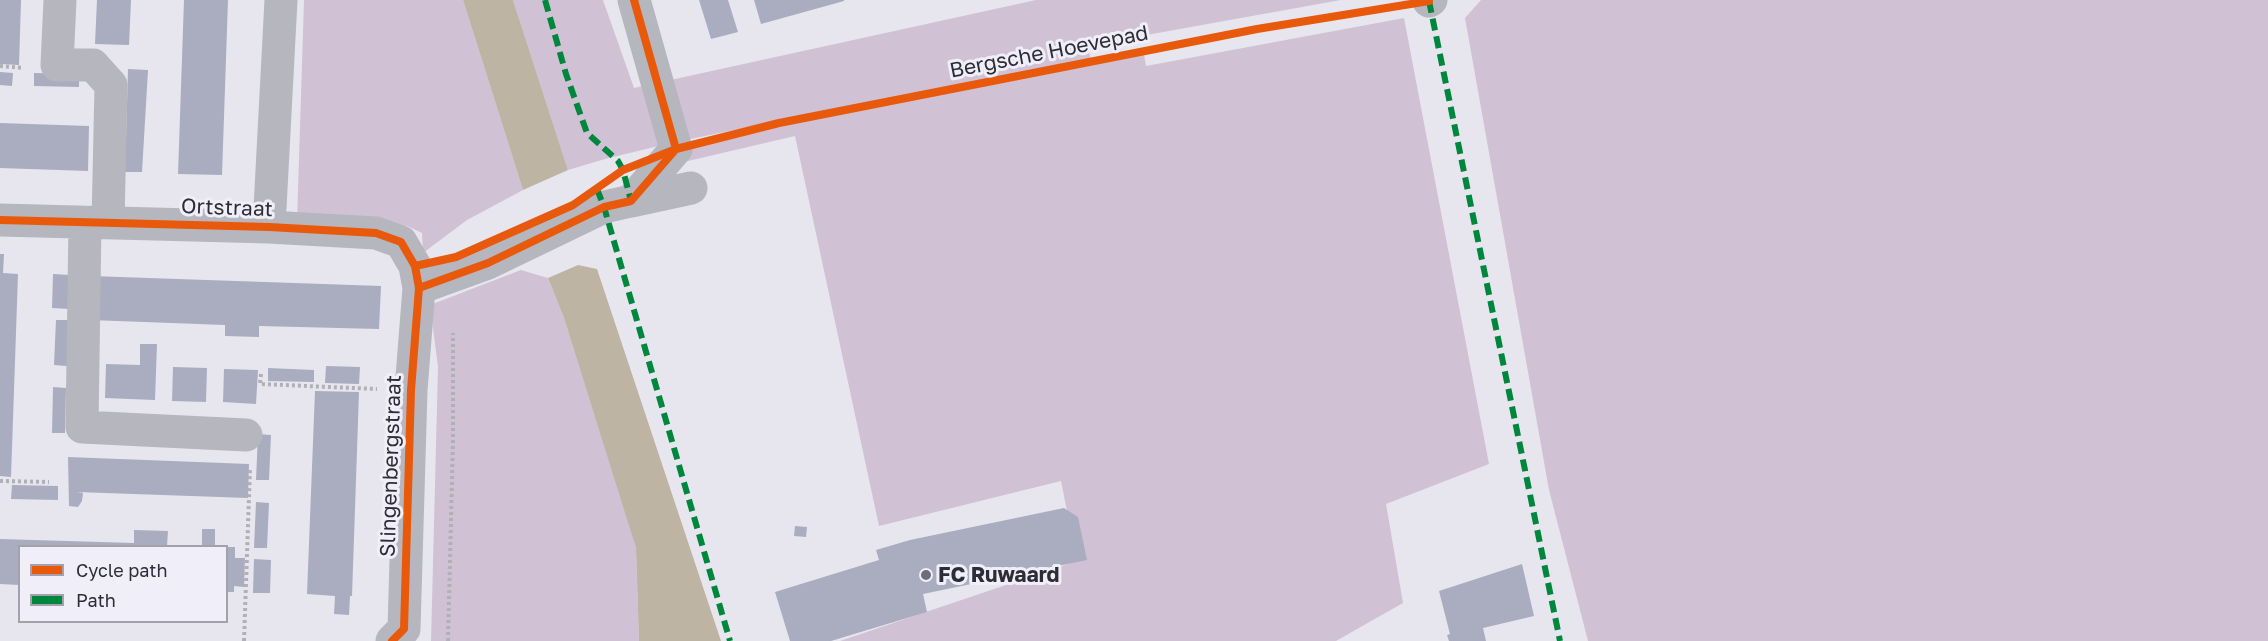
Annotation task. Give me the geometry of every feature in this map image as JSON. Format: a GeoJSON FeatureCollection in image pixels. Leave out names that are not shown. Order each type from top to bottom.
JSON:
{"type":"FeatureCollection","features":[{"type":"Feature","properties":{"kind":"street"},"geometry":{"type":"LineString","coordinates":[[60,0],[57,65],[93,65],[111,85],[97,223],[82,428],[246,435]]}},
{"type":"Feature","properties":{"kind":"street"},"geometry":{"type":"LineString","coordinates":[[269,227],[280,0]]}},
{"type":"Feature","properties":{"kind":"street"},"geometry":{"type":"LineString","coordinates":[[631,201],[676,149],[634,0]]}},
{"type":"Feature","properties":{"kind":"street"},"geometry":{"type":"LineString","coordinates":[[419,288],[488,263],[604,207],[690,188]]}},
{"type":"Feature","properties":{"kind":"street","name":"Ortstraat"},"geometry":{"type":"LineString","coordinates":[[0,220],[269,227],[376,233],[402,242],[416,266],[419,288]]}},
{"type":"Feature","properties":{"kind":"street","name":"Slingenbergstraat"},"geometry":{"type":"LineString","coordinates":[[392,641],[404,628],[411,390],[419,288]]}},
{"type":"Feature","properties":{"kind":"path"},"geometry":{"type":"LineString","coordinates":[[448,641],[453,439],[452,277]]}},
{"type":"Feature","properties":{"kind":"path"},"geometry":{"type":"LineString","coordinates":[[261,374],[260,384],[411,390]]}},
{"type":"Feature","properties":{"kind":"path"},"geometry":{"type":"LineString","coordinates":[[244,641],[251,448],[246,435]]}},
{"type":"Feature","properties":{"kind":"path"},"geometry":{"type":"LineString","coordinates":[[0,481],[49,482]]}},
{"type":"Feature","properties":{"kind":"shaded area"},"geometry":{"type":"Polygon","coordinates":[[[304,0],[463,0],[523,190],[467,220],[423,253],[422,233],[407,226],[297,222],[304,0]]]}},
{"type":"Feature","properties":{"kind":"shaded area"},"geometry":{"type":"Polygon","coordinates":[[[463,0],[513,0],[568,170],[523,190],[463,0]]]}},
{"type":"Feature","properties":{"kind":"shaded area"},"geometry":{"type":"Polygon","coordinates":[[[513,0],[603,0],[634,88],[1036,0],[1341,0],[1141,36],[1088,49],[1091,59],[1143,49],[1146,66],[1404,18],[1489,464],[1386,504],[1403,603],[1336,641],[840,641],[1080,560],[1061,481],[879,526],[795,136],[671,165],[658,154],[768,123],[671,143],[568,170],[513,0]]]}},
{"type":"Feature","properties":{"kind":"shaded area"},"geometry":{"type":"Polygon","coordinates":[[[1481,0],[2268,0],[2268,641],[1588,641],[1549,490],[1465,18],[1481,0]]]}},
{"type":"Feature","properties":{"kind":"shaded area"},"geometry":{"type":"Polygon","coordinates":[[[578,265],[597,269],[721,641],[639,641],[636,548],[564,318],[548,278],[578,265]]]}},
{"type":"Feature","properties":{"kind":"shaded area"},"geometry":{"type":"Polygon","coordinates":[[[521,270],[548,278],[564,318],[636,548],[639,641],[431,641],[438,367],[430,305],[521,270]]]}},
{"type":"Feature","properties":{"kind":"building"},"geometry":{"type":"Polygon","coordinates":[[[0,0],[21,0],[19,65],[0,64],[0,0]]]}},
{"type":"Feature","properties":{"kind":"building"},"geometry":{"type":"Polygon","coordinates":[[[97,0],[131,0],[129,45],[95,44],[97,0]]]}},
{"type":"Feature","properties":{"kind":"building"},"geometry":{"type":"Polygon","coordinates":[[[184,0],[228,0],[222,175],[178,174],[184,0]]]}},
{"type":"Feature","properties":{"kind":"building"},"geometry":{"type":"Polygon","coordinates":[[[699,0],[728,0],[738,32],[711,39],[699,0]]]}},
{"type":"Feature","properties":{"kind":"building"},"geometry":{"type":"Polygon","coordinates":[[[754,0],[844,0],[844,1],[761,24],[754,0]]]}},
{"type":"Feature","properties":{"kind":"building"},"geometry":{"type":"Polygon","coordinates":[[[128,69],[148,70],[142,172],[125,172],[128,69]]]}},
{"type":"Feature","properties":{"kind":"building"},"geometry":{"type":"Polygon","coordinates":[[[0,72],[13,73],[12,86],[0,85],[0,72]]]}},
{"type":"Feature","properties":{"kind":"building"},"geometry":{"type":"Polygon","coordinates":[[[34,73],[79,74],[79,87],[34,86],[34,73]]]}},
{"type":"Feature","properties":{"kind":"building"},"geometry":{"type":"Polygon","coordinates":[[[0,123],[89,126],[88,171],[0,168],[0,123]]]}},
{"type":"Feature","properties":{"kind":"building"},"geometry":{"type":"Polygon","coordinates":[[[0,254],[4,254],[3,273],[18,274],[11,477],[0,476],[0,254]]]}},
{"type":"Feature","properties":{"kind":"building"},"geometry":{"type":"Polygon","coordinates":[[[53,274],[70,275],[69,309],[52,308],[53,274]]]}},
{"type":"Feature","properties":{"kind":"building"},"geometry":{"type":"Polygon","coordinates":[[[91,276],[381,286],[379,329],[259,326],[259,337],[225,336],[225,325],[90,320],[91,276]]]}},
{"type":"Feature","properties":{"kind":"building"},"geometry":{"type":"Polygon","coordinates":[[[56,320],[69,320],[67,366],[54,365],[56,320]]]}},
{"type":"Feature","properties":{"kind":"building"},"geometry":{"type":"Polygon","coordinates":[[[140,344],[157,344],[155,400],[105,398],[106,364],[140,365],[140,344]]]}},
{"type":"Feature","properties":{"kind":"building"},"geometry":{"type":"Polygon","coordinates":[[[326,366],[360,367],[359,384],[325,383],[326,366]]]}},
{"type":"Feature","properties":{"kind":"building"},"geometry":{"type":"Polygon","coordinates":[[[173,367],[207,368],[206,402],[172,401],[173,367]]]}},
{"type":"Feature","properties":{"kind":"building"},"geometry":{"type":"Polygon","coordinates":[[[268,368],[314,370],[314,382],[268,381],[268,368]]]}},
{"type":"Feature","properties":{"kind":"building"},"geometry":{"type":"Polygon","coordinates":[[[224,369],[258,370],[256,404],[223,402],[224,369]]]}},
{"type":"Feature","properties":{"kind":"building"},"geometry":{"type":"Polygon","coordinates":[[[53,387],[66,388],[65,433],[52,433],[53,387]]]}},
{"type":"Feature","properties":{"kind":"building"},"geometry":{"type":"Polygon","coordinates":[[[315,391],[359,392],[352,596],[350,596],[349,615],[334,614],[335,596],[307,594],[315,391]]]}},
{"type":"Feature","properties":{"kind":"building"},"geometry":{"type":"Polygon","coordinates":[[[258,434],[271,435],[269,480],[256,480],[258,434]]]}},
{"type":"Feature","properties":{"kind":"building"},"geometry":{"type":"Polygon","coordinates":[[[68,457],[249,464],[248,498],[77,492],[83,493],[82,501],[78,507],[69,506],[68,457]]]}},
{"type":"Feature","properties":{"kind":"building"},"geometry":{"type":"Polygon","coordinates":[[[12,485],[58,486],[58,500],[11,499],[12,485]]]}},
{"type":"Feature","properties":{"kind":"building"},"geometry":{"type":"Polygon","coordinates":[[[256,502],[269,503],[267,548],[254,548],[256,502]]]}},
{"type":"Feature","properties":{"kind":"building"},"geometry":{"type":"Polygon","coordinates":[[[1064,508],[1078,517],[1087,560],[923,594],[927,612],[831,641],[790,641],[775,592],[879,560],[876,550],[910,540],[1064,508]]]}},
{"type":"Feature","properties":{"kind":"building"},"geometry":{"type":"Polygon","coordinates":[[[795,526],[807,527],[806,537],[794,536],[795,526]]]}},
{"type":"Feature","properties":{"kind":"building"},"geometry":{"type":"Polygon","coordinates":[[[202,529],[215,529],[215,545],[202,545],[202,529]]]}},
{"type":"Feature","properties":{"kind":"building"},"geometry":{"type":"Polygon","coordinates":[[[134,530],[168,531],[167,545],[18,545],[18,585],[0,584],[0,539],[134,543],[134,530]]]}},
{"type":"Feature","properties":{"kind":"building"},"geometry":{"type":"Polygon","coordinates":[[[228,547],[235,547],[235,558],[245,558],[244,587],[234,586],[234,592],[228,592],[228,547]]]}},
{"type":"Feature","properties":{"kind":"building"},"geometry":{"type":"Polygon","coordinates":[[[254,559],[271,560],[270,593],[253,593],[254,559]]]}},
{"type":"Feature","properties":{"kind":"building"},"geometry":{"type":"Polygon","coordinates":[[[1522,564],[1534,616],[1483,628],[1486,641],[1449,641],[1447,635],[1450,634],[1439,591],[1522,564]]]}},
{"type":"Feature","properties":{"kind":"marked path"},"geometry":{"type":"LineString","coordinates":[[545,0],[566,74],[587,133],[618,161],[623,170],[631,201]]}},
{"type":"Feature","properties":{"kind":"marked path"},"geometry":{"type":"LineString","coordinates":[[1429,1],[1560,641]]}},
{"type":"Feature","properties":{"kind":"marked path"},"geometry":{"type":"LineString","coordinates":[[597,189],[730,641]]}},
{"type":"Feature","properties":{"kind":"cycle path"},"geometry":{"type":"LineString","coordinates":[[419,288],[488,263],[604,207],[631,201],[676,149],[634,0]]}},
{"type":"Feature","properties":{"kind":"cycle path","name":"Bergsche Hoevepad"},"geometry":{"type":"LineString","coordinates":[[415,266],[456,257],[573,205],[623,170],[676,149],[779,123],[1257,29],[1429,1]]}},
{"type":"Feature","properties":{"kind":"cycle path"},"geometry":{"type":"LineString","coordinates":[[0,220],[269,227],[376,233],[401,242],[415,266],[419,288],[411,390],[404,629],[392,641]]}},
{"type":"Feature","properties":{"kind":"place","name":"FC Ruwaard"},"geometry":{"type":"Point","coordinates":[926,575]}}]}
